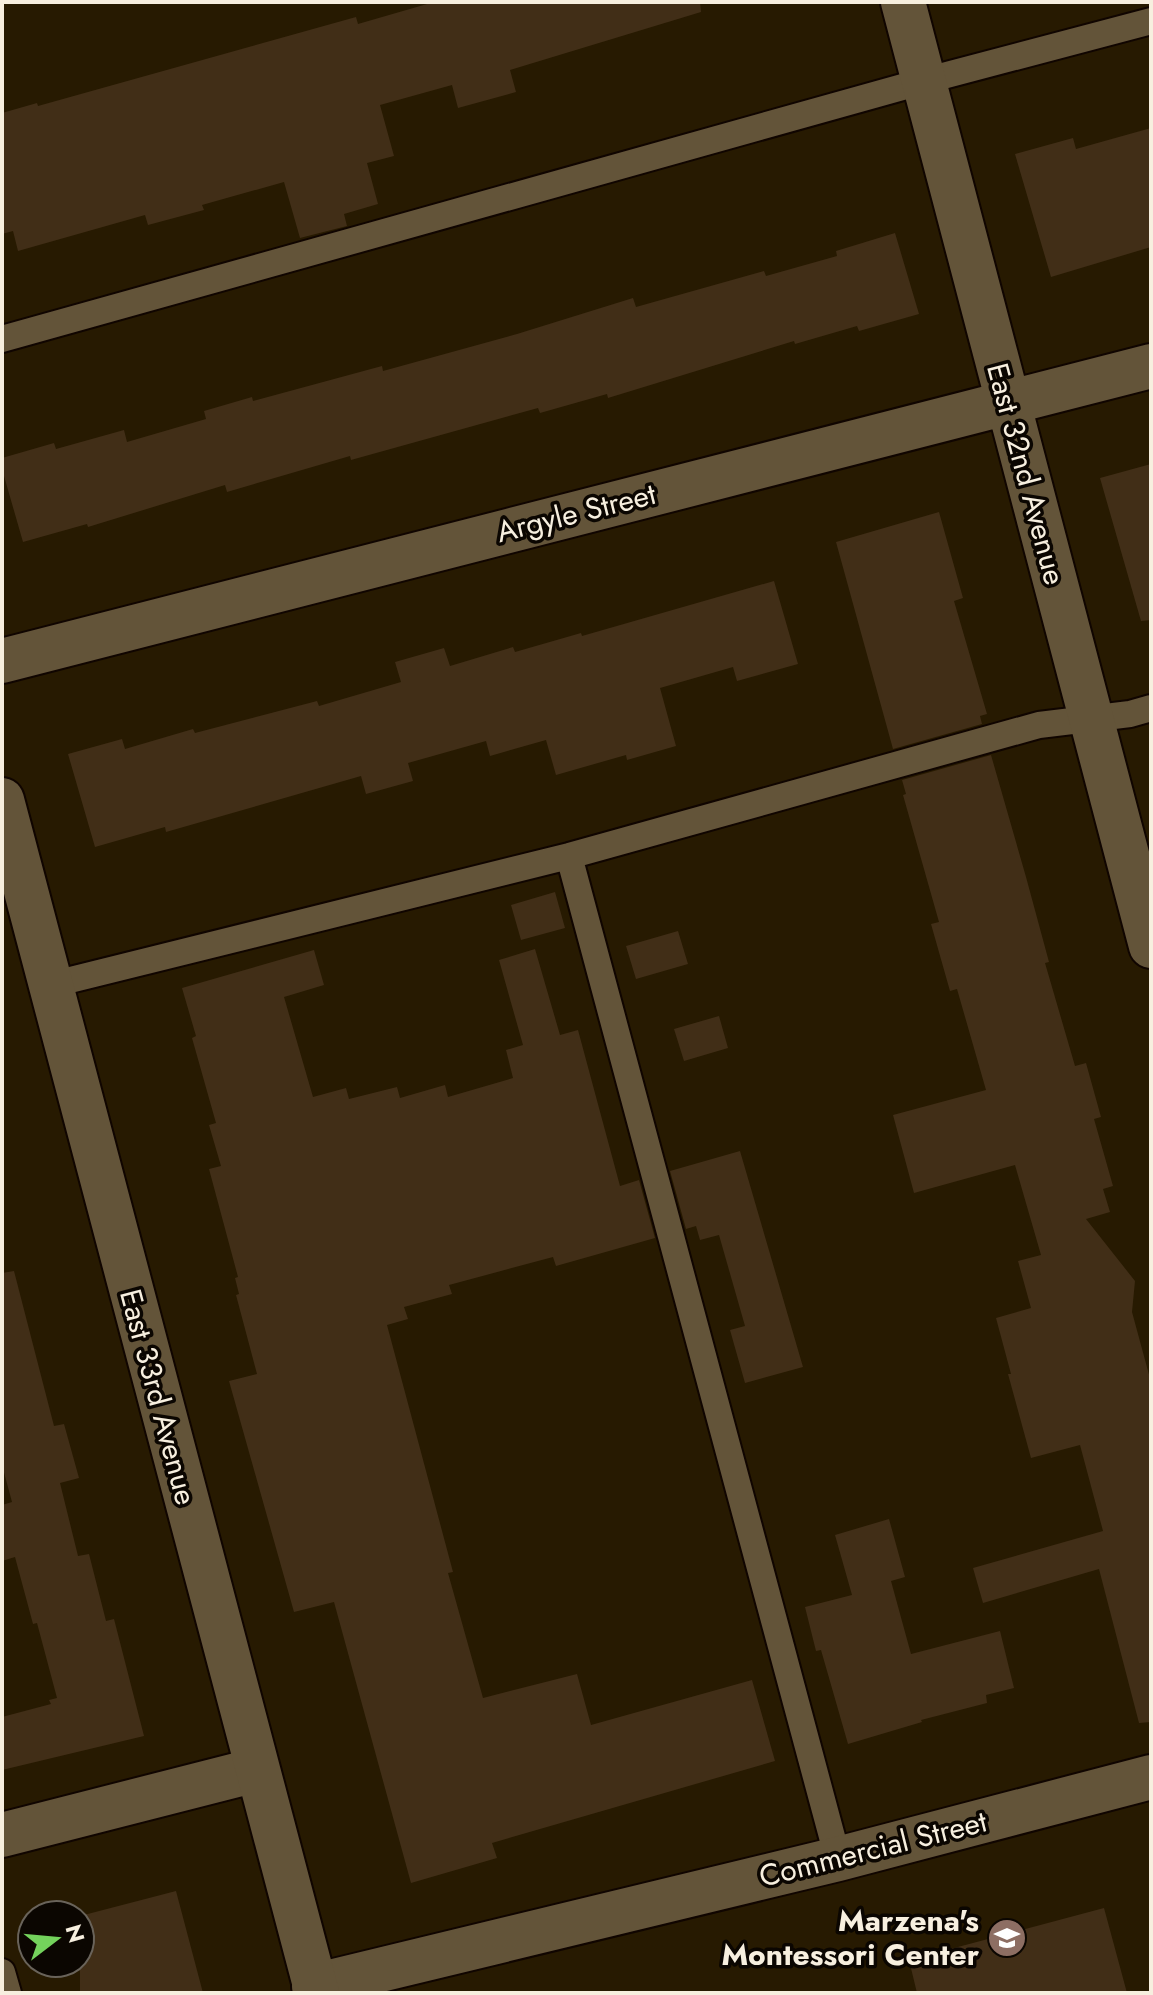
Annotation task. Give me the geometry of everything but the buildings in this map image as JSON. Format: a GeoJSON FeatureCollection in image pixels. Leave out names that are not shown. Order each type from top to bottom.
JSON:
{"type":"FeatureCollection","features":[{"type":"Feature","properties":{"kind":"street","name":"East 32nd Avenue"},"geometry":{"type":"LineString","coordinates":[[903,2],[1151,946]]}},
{"type":"Feature","properties":{"kind":"street","name":"Argyle Street"},"geometry":{"type":"LineString","coordinates":[[2,661],[1151,366]]}},
{"type":"Feature","properties":{"kind":"street","name":"East 33rd Avenue"},"geometry":{"type":"LineString","coordinates":[[2,800],[316,1989]]}},
{"type":"Feature","properties":{"kind":"street"},"geometry":{"type":"LineString","coordinates":[[2,1835],[256,1770]]}},
{"type":"Feature","properties":{"kind":"street","name":"Commercial Street"},"geometry":{"type":"LineString","coordinates":[[316,1989],[838,1859],[1151,1777]]}},
{"type":"Feature","properties":{"kind":"lane"},"geometry":{"type":"LineString","coordinates":[[2,339],[924,81],[1151,21]]}},
{"type":"Feature","properties":{"kind":"lane"},"geometry":{"type":"LineString","coordinates":[[50,985],[569,856],[1039,725],[1151,708]]}},
{"type":"Feature","properties":{"kind":"lane"},"geometry":{"type":"LineString","coordinates":[[569,856],[838,1859]]}},
{"type":"Feature","properties":{"kind":"lane"},"geometry":{"type":"LineString","coordinates":[[2,1972],[8,1993]]}},
{"type":"Feature","properties":{"kind":"place","name":"Marzena's Montessori Center"},"geometry":{"type":"Point","coordinates":[1007,1938]}}]}
